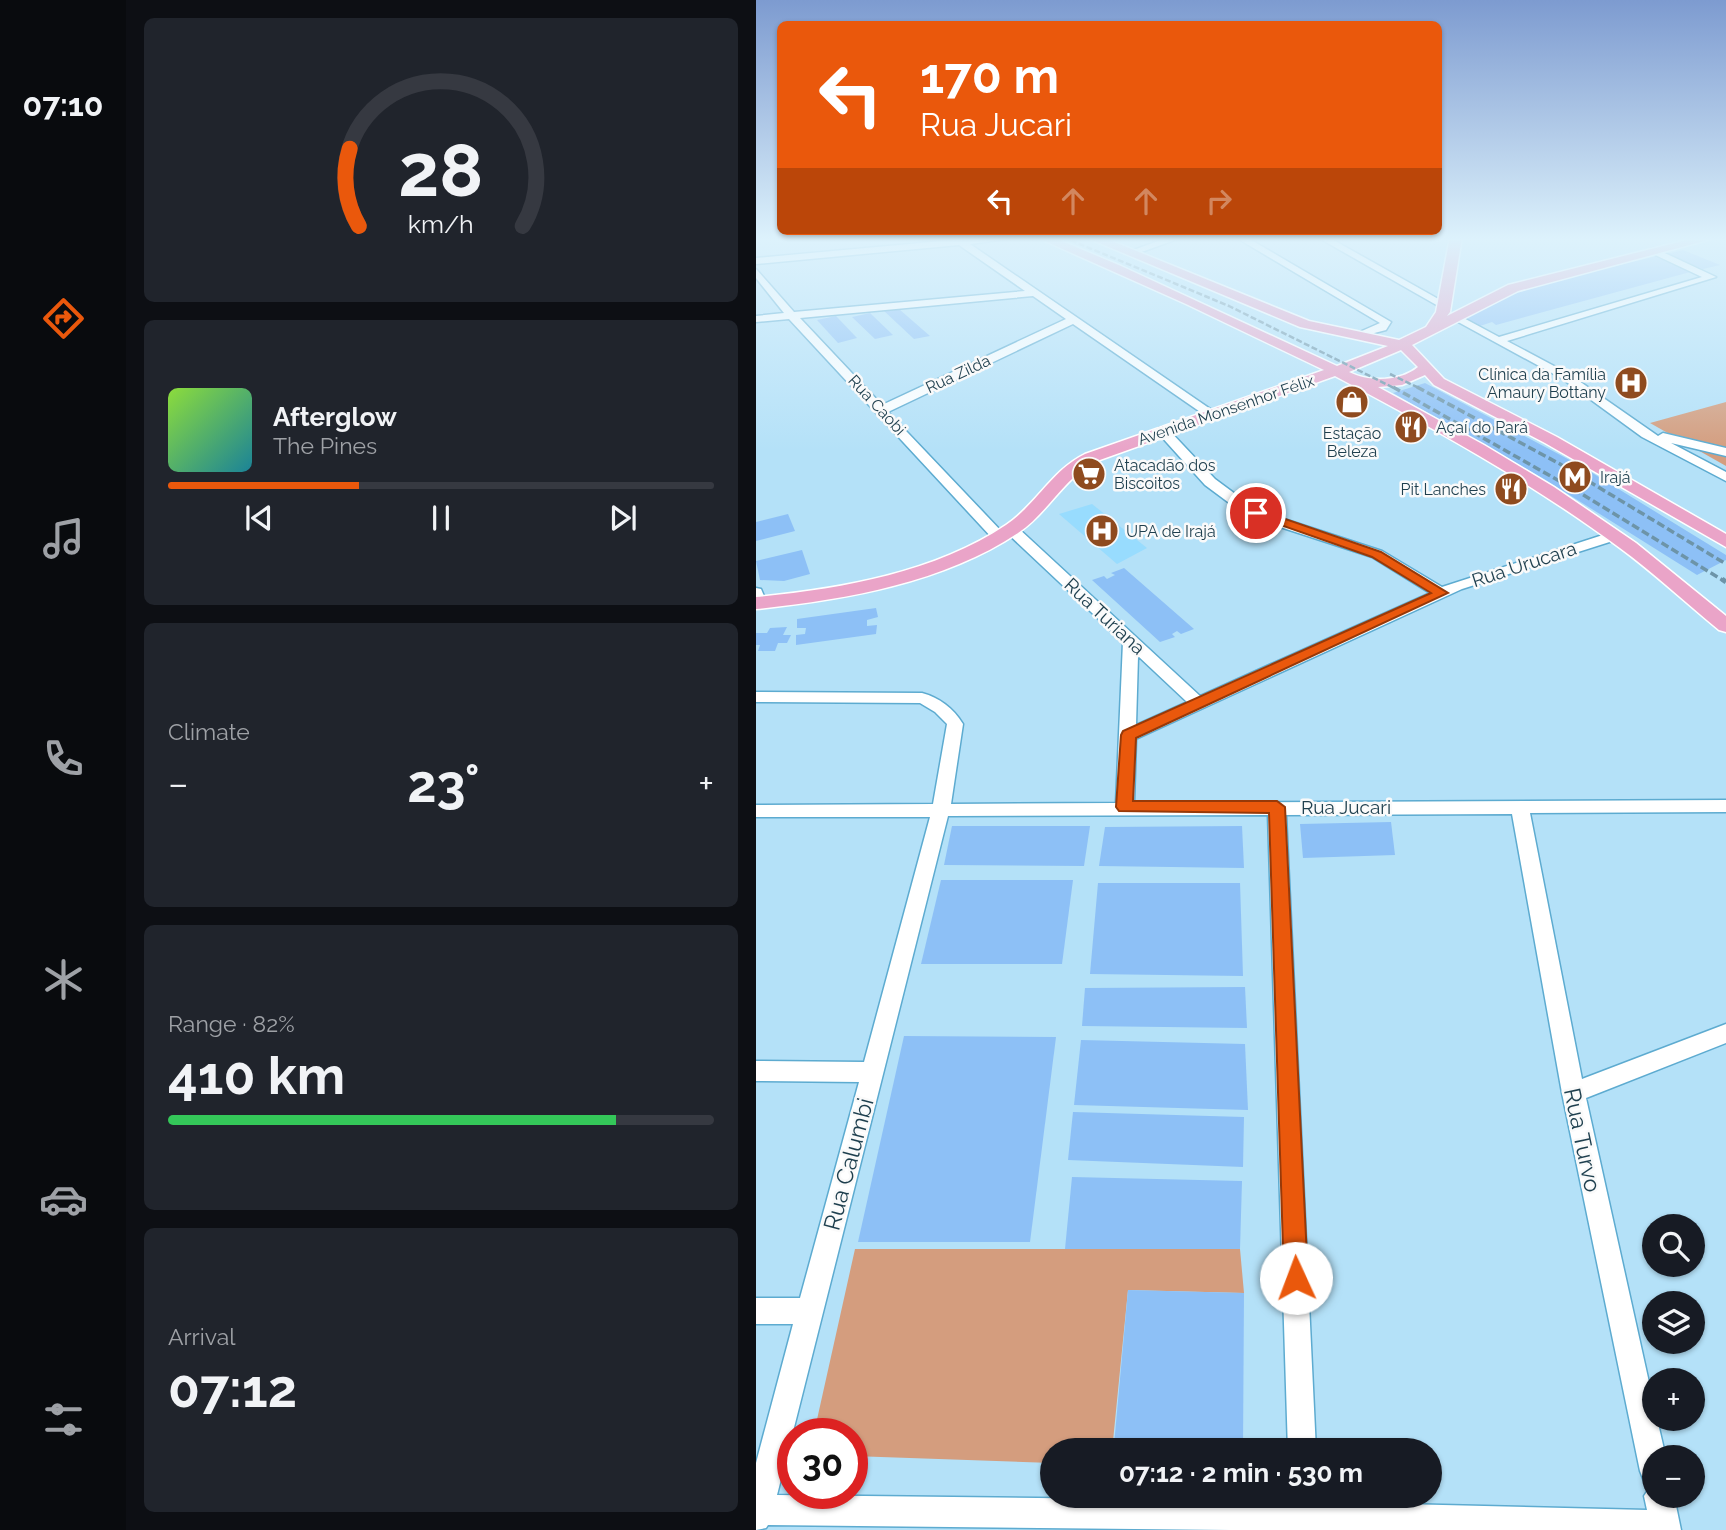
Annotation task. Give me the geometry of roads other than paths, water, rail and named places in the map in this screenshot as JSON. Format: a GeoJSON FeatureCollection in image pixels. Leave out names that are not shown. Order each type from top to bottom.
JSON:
{"type":"FeatureCollection","features":[{"type":"Feature","properties":{"kind":"main road"},"geometry":{"type":"LineString","coordinates":[[1210,308],[1324,350],[1342,373],[1528,480],[1614,536],[1726,626]]}},
{"type":"Feature","properties":{"kind":"main road"},"geometry":{"type":"LineString","coordinates":[[1267,308],[1305,324],[1402,345],[1412,351],[1425,368],[1443,384],[1551,440],[1726,542]]}},
{"type":"Feature","properties":{"kind":"main road"},"geometry":{"type":"LineString","coordinates":[[1324,350],[1359,336],[1396,336],[1428,330],[1442,315],[1443,308]]}},
{"type":"Feature","properties":{"kind":"main road"},"geometry":{"type":"LineString","coordinates":[[1454,317],[1455,308]]}},
{"type":"Feature","properties":{"kind":"main road","name":"Avenida Monsenhor Félix"},"geometry":{"type":"LineString","coordinates":[[757,599],[793,600],[859,586],[964,554],[1005,533],[1038,508],[1076,466],[1106,450],[1342,373],[1470,308]]}},
{"type":"Feature","properties":{"kind":"main road"},"geometry":{"type":"LineString","coordinates":[[1342,373],[1364,380],[1391,383],[1411,379],[1425,368]]}},
{"type":"Feature","properties":{"kind":"main road"},"geometry":{"type":"LineString","coordinates":[[1700,606],[1726,614]]}},
{"type":"Feature","properties":{"kind":"street","name":"Rua Caobi"},"geometry":{"type":"LineString","coordinates":[[786,308],[882,410],[1005,533]]}},
{"type":"Feature","properties":{"kind":"street"},"geometry":{"type":"LineString","coordinates":[[756,319],[872,308]]}},
{"type":"Feature","properties":{"kind":"street"},"geometry":{"type":"LineString","coordinates":[[1056,308],[1213,415]]}},
{"type":"Feature","properties":{"kind":"street"},"geometry":{"type":"LineString","coordinates":[[1359,336],[1382,328],[1386,322],[1362,308]]}},
{"type":"Feature","properties":{"kind":"street"},"geometry":{"type":"LineString","coordinates":[[1499,340],[1611,308]]}},
{"type":"Feature","properties":{"kind":"street"},"geometry":{"type":"LineString","coordinates":[[1454,317],[1584,388],[1646,434],[1726,477]]}},
{"type":"Feature","properties":{"kind":"street","name":"Rua Zilda"},"geometry":{"type":"LineString","coordinates":[[882,410],[1072,320]]}},
{"type":"Feature","properties":{"kind":"street"},"geometry":{"type":"LineString","coordinates":[[1163,431],[1210,482],[1241,505],[1289,525],[1377,554],[1441,593]]}},
{"type":"Feature","properties":{"kind":"street"},"geometry":{"type":"LineString","coordinates":[[1646,434],[1726,452]]}},
{"type":"Feature","properties":{"kind":"street","name":"Rua Turiana"},"geometry":{"type":"LineString","coordinates":[[1005,533],[1131,640],[1198,703]]}},
{"type":"Feature","properties":{"kind":"street","name":"Rua Urucara"},"geometry":{"type":"LineString","coordinates":[[1129,735],[1441,593],[1614,536]]}},
{"type":"Feature","properties":{"kind":"street"},"geometry":{"type":"LineString","coordinates":[[1125,807],[1131,640]]}},
{"type":"Feature","properties":{"kind":"street","name":"Rua Calumbi"},"geometry":{"type":"LineString","coordinates":[[756,697],[922,698],[934,703],[950,716],[955,724],[941,810],[757,1513]]}},
{"type":"Feature","properties":{"kind":"street","name":"Rua Jucari"},"geometry":{"type":"LineString","coordinates":[[756,811],[1726,806]]}},
{"type":"Feature","properties":{"kind":"street"},"geometry":{"type":"LineString","coordinates":[[1277,807],[1301,1438]]}},
{"type":"Feature","properties":{"kind":"street","name":"Rua Turvo"},"geometry":{"type":"LineString","coordinates":[[1520,807],[1573,1093],[1648,1445]]}},
{"type":"Feature","properties":{"kind":"street"},"geometry":{"type":"LineString","coordinates":[[1573,1093],[1726,1033]]}},
{"type":"Feature","properties":{"kind":"street"},"geometry":{"type":"LineString","coordinates":[[756,1071],[873,1072]]}},
{"type":"Feature","properties":{"kind":"street"},"geometry":{"type":"LineString","coordinates":[[756,1311],[808,1311]]}},
{"type":"Feature","properties":{"kind":"street"},"geometry":{"type":"LineString","coordinates":[[757,1513],[1304,1514],[1666,1528],[1662,1508]]}},
{"type":"Feature","properties":{"kind":"railway"},"geometry":{"type":"LineString","coordinates":[[1234,308],[1396,389]]}},
{"type":"Feature","properties":{"kind":"railway"},"geometry":{"type":"LineString","coordinates":[[1390,374],[1418,388]]}},
{"type":"Feature","properties":{"kind":"railway"},"geometry":{"type":"LineString","coordinates":[[1393,387],[1577,491],[1724,581]]}},
{"type":"Feature","properties":{"kind":"railway"},"geometry":{"type":"LineString","coordinates":[[1418,388],[1560,464],[1726,564]]}},
{"type":"Feature","properties":{"kind":"railway"},"geometry":{"type":"LineString","coordinates":[[1722,579],[1726,582]]}},
{"type":"Feature","properties":{"kind":"place","name":"Clínica da Família Amaury Bottany"},"geometry":{"type":"Point","coordinates":[1631,383]}},
{"type":"Feature","properties":{"kind":"place","name":"Estação Beleza"},"geometry":{"type":"Point","coordinates":[1352,402]}},
{"type":"Feature","properties":{"kind":"place","name":"Açaí do Pará"},"geometry":{"type":"Point","coordinates":[1411,427]}},
{"type":"Feature","properties":{"kind":"place","name":"Atacadão dos Biscoitos"},"geometry":{"type":"Point","coordinates":[1089,474]}},
{"type":"Feature","properties":{"kind":"place","name":"Irajá"},"geometry":{"type":"Point","coordinates":[1575,477]}},
{"type":"Feature","properties":{"kind":"place","name":"Pit Lanches"},"geometry":{"type":"Point","coordinates":[1511,489]}},
{"type":"Feature","properties":{"kind":"place","name":"UPA de Irajá"},"geometry":{"type":"Point","coordinates":[1102,531]}}]}
